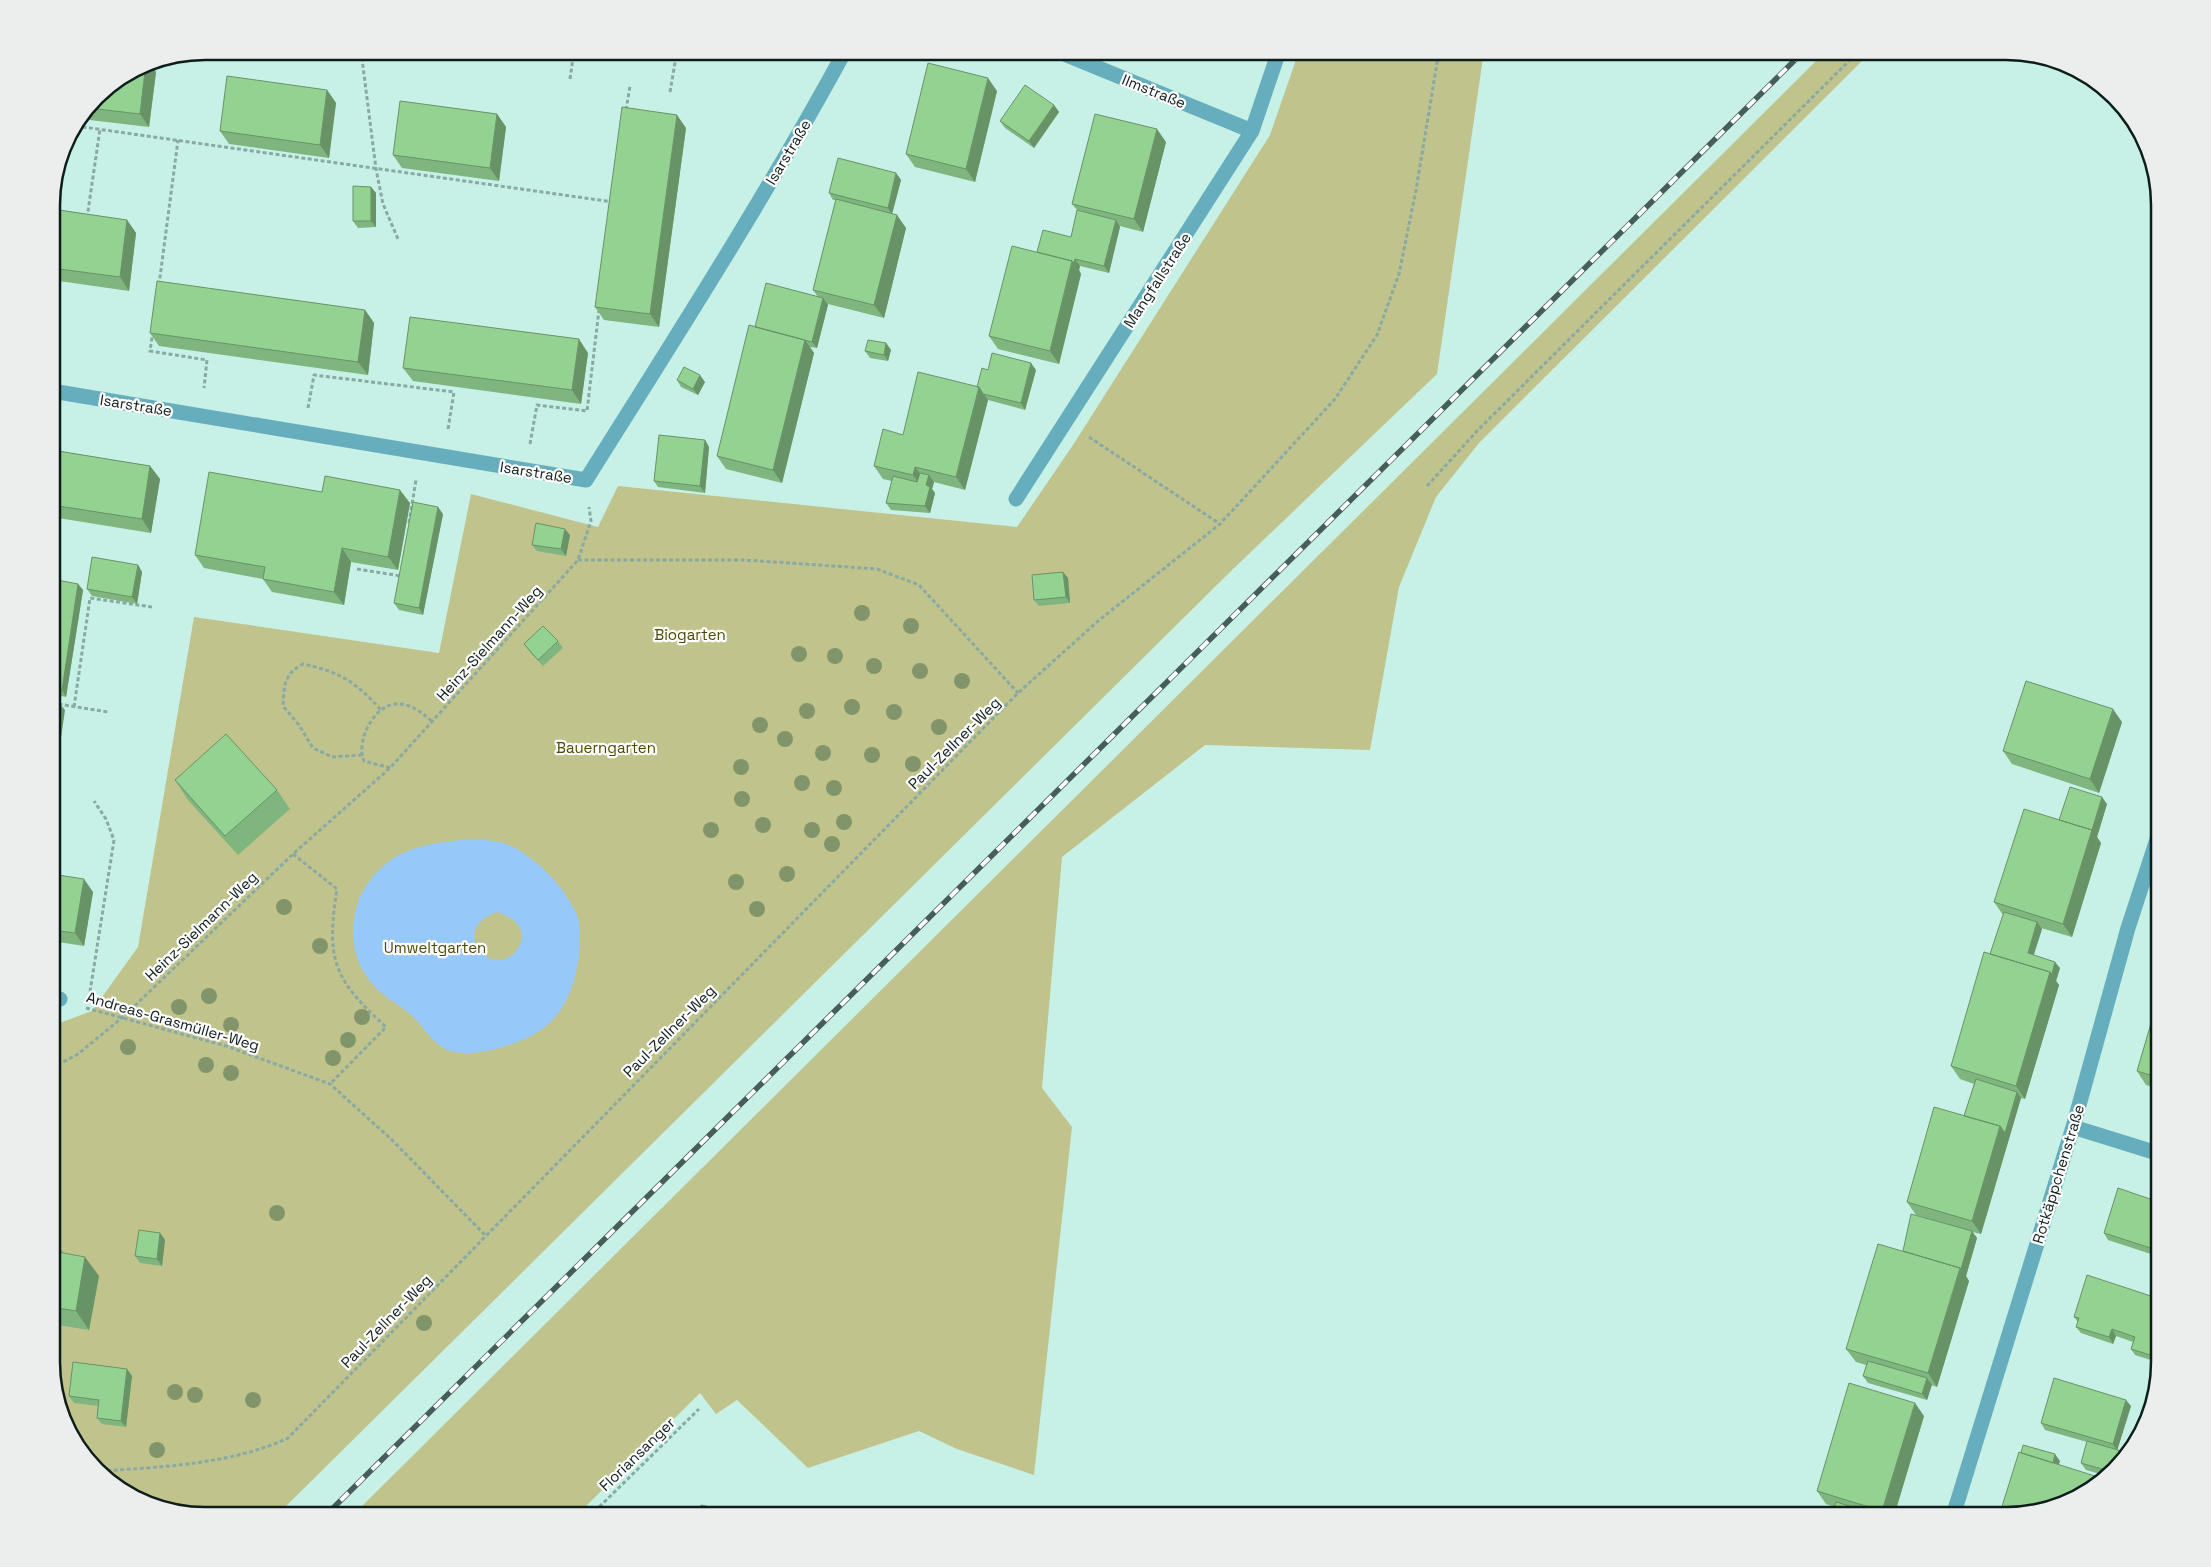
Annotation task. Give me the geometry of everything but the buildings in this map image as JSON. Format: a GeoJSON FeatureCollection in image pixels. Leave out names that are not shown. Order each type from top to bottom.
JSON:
{"type":"FeatureCollection","features":[{"type":"Feature","properties":{"kind":"street","name":"Isarstraße"},"geometry":{"type":"LineString","coordinates":[[60,392],[586,480],[736,241],[813,111],[840,60]]}},
{"type":"Feature","properties":{"kind":"street","name":"Ilmstraße"},"geometry":{"type":"LineString","coordinates":[[1079,60],[1252,131]]}},
{"type":"Feature","properties":{"kind":"street","name":"Mangfallstraße"},"geometry":{"type":"LineString","coordinates":[[1016,499],[1252,131],[1276,60]]}},
{"type":"Feature","properties":{"kind":"street","name":"Rotkäppchenstraße"},"geometry":{"type":"LineString","coordinates":[[1957,1507],[2073,1127],[2128,928],[2151,858]]}},
{"type":"Feature","properties":{"kind":"street"},"geometry":{"type":"LineString","coordinates":[[2073,1127],[2151,1151]]}},
{"type":"Feature","properties":{"kind":"path"},"geometry":{"type":"LineString","coordinates":[[362,60],[376,169],[383,204],[398,239]]}},
{"type":"Feature","properties":{"kind":"path"},"geometry":{"type":"LineString","coordinates":[[570,79],[573,60]]}},
{"type":"Feature","properties":{"kind":"path"},"geometry":{"type":"LineString","coordinates":[[670,92],[675,60]]}},
{"type":"Feature","properties":{"kind":"path","name":"Paul-Zellner-Weg"},"geometry":{"type":"LineString","coordinates":[[109,1471],[172,1467],[265,1449],[288,1438],[1018,693],[1098,621],[1220,524],[1335,399],[1377,334],[1399,274],[1416,190],[1438,60]]}},
{"type":"Feature","properties":{"kind":"path"},"geometry":{"type":"LineString","coordinates":[[1427,486],[1477,431],[1850,60]]}},
{"type":"Feature","properties":{"kind":"path"},"geometry":{"type":"LineString","coordinates":[[626,115],[630,86]]}},
{"type":"Feature","properties":{"kind":"path"},"geometry":{"type":"LineString","coordinates":[[82,127],[613,202]]}},
{"type":"Feature","properties":{"kind":"path"},"geometry":{"type":"LineString","coordinates":[[78,218],[86,219],[100,130]]}},
{"type":"Feature","properties":{"kind":"path"},"geometry":{"type":"LineString","coordinates":[[158,293],[178,140]]}},
{"type":"Feature","properties":{"kind":"path"},"geometry":{"type":"LineString","coordinates":[[612,212],[614,192]]}},
{"type":"Feature","properties":{"kind":"path"},"geometry":{"type":"LineString","coordinates":[[526,470],[537,405],[587,411],[600,301]]}},
{"type":"Feature","properties":{"kind":"path"},"geometry":{"type":"LineString","coordinates":[[154,322],[150,351],[207,360],[201,416]]}},
{"type":"Feature","properties":{"kind":"path"},"geometry":{"type":"LineString","coordinates":[[304,433],[314,375],[454,392],[444,456]]}},
{"type":"Feature","properties":{"kind":"path"},"geometry":{"type":"LineString","coordinates":[[1069,418],[1095,443],[1220,524]]}},
{"type":"Feature","properties":{"kind":"path"},"geometry":{"type":"LineString","coordinates":[[408,529],[421,452]]}},
{"type":"Feature","properties":{"kind":"path"},"geometry":{"type":"LineString","coordinates":[[586,480],[591,521],[578,560],[745,560],[877,569],[919,585],[1018,693]]}},
{"type":"Feature","properties":{"kind":"path","name":"Heinz-Sielmann-Weg"},"geometry":{"type":"LineString","coordinates":[[60,1064],[78,1054],[123,1017],[293,854],[390,768],[578,560]]}},
{"type":"Feature","properties":{"kind":"path"},"geometry":{"type":"LineString","coordinates":[[357,568],[401,577],[402,567]]}},
{"type":"Feature","properties":{"kind":"path"},"geometry":{"type":"LineString","coordinates":[[74,707],[90,598],[152,607]]}},
{"type":"Feature","properties":{"kind":"path"},"geometry":{"type":"LineString","coordinates":[[362,755],[332,757],[312,748],[299,725],[283,706],[284,686],[291,671],[303,664],[329,670],[361,688],[381,710]]}},
{"type":"Feature","properties":{"kind":"path"},"geometry":{"type":"LineString","coordinates":[[60,704],[108,712]]}},
{"type":"Feature","properties":{"kind":"path"},"geometry":{"type":"LineString","coordinates":[[390,768],[364,761],[362,755],[362,743],[368,725],[381,710],[397,704],[416,708],[433,722]]}},
{"type":"Feature","properties":{"kind":"path"},"geometry":{"type":"LineString","coordinates":[[89,997],[114,840],[106,819],[94,801]]}},
{"type":"Feature","properties":{"kind":"path"},"geometry":{"type":"LineString","coordinates":[[293,854],[337,889],[332,944],[340,974],[362,1005],[386,1026],[330,1084]]}},
{"type":"Feature","properties":{"kind":"path","name":"Andreas-Grasmüller-Weg"},"geometry":{"type":"LineString","coordinates":[[60,999],[226,1046],[330,1084],[392,1139],[485,1235]]}},
{"type":"Feature","properties":{"kind":"path","name":"Floriansanger"},"geometry":{"type":"LineString","coordinates":[[599,1507],[699,1409]]}},
{"type":"Feature","properties":{"kind":"green space","name":"Umweltgarten"},"geometry":{"type":"Polygon","coordinates":[[[1296,60],[1483,60],[1437,374],[1230,572],[285,1507],[205,1507],[167,1502],[132,1488],[102,1465],[84,1443],[71,1418],[65,1400],[60,1372],[60,1022],[92,1011],[138,947],[194,617],[439,653],[471,494],[598,527],[618,486],[1017,527],[1073,445],[1270,135],[1296,60]]]}},
{"type":"Feature","properties":{"kind":"green space"},"geometry":{"type":"Polygon","coordinates":[[[1817,60],[1863,60],[1479,443],[1436,497],[1399,587],[1370,750],[1205,745],[1062,857],[1042,1088],[1072,1127],[1034,1475],[957,1449],[919,1431],[808,1468],[737,1400],[716,1414],[700,1393],[585,1507],[361,1507],[1817,60]]]}},
{"type":"Feature","properties":{"kind":"water"},"geometry":{"type":"Polygon","coordinates":[[[473,839],[496,841],[514,847],[536,862],[556,882],[572,904],[578,919],[580,936],[576,973],[565,1002],[558,1014],[537,1033],[523,1040],[487,1051],[467,1053],[454,1052],[434,1041],[409,1013],[373,985],[359,963],[354,945],[353,927],[356,909],[363,892],[373,876],[386,863],[403,853],[420,847],[473,839]],[[497,912],[482,920],[475,930],[475,941],[479,950],[488,957],[498,960],[508,958],[518,948],[522,935],[518,925],[497,912]]]}},
{"type":"Feature","properties":{"kind":"railway"},"geometry":{"type":"LineString","coordinates":[[334,1507],[1795,60]]}},
{"type":"Feature","properties":{"kind":"park label","name":"Biogarten"},"geometry":{"type":"Point","coordinates":[690,634]}},
{"type":"Feature","properties":{"kind":"park label","name":"Bauerngarten"},"geometry":{"type":"Point","coordinates":[606,747]}}]}
